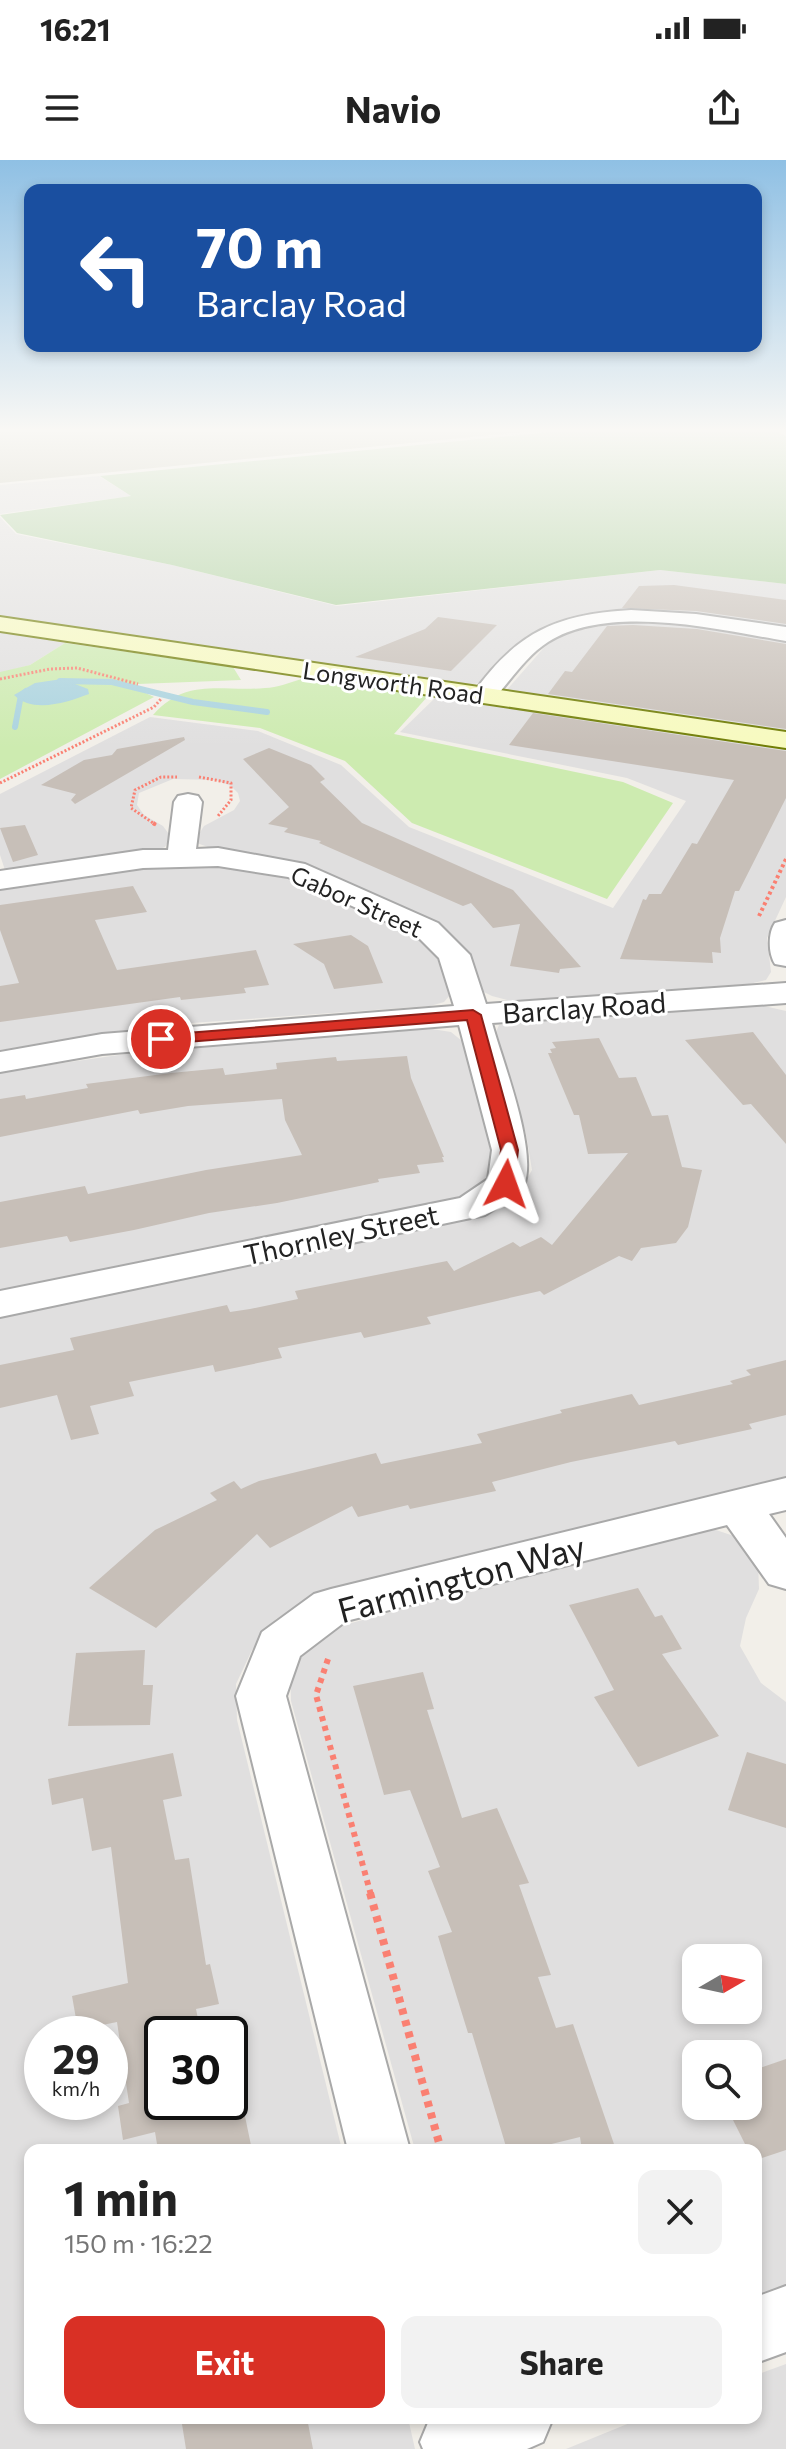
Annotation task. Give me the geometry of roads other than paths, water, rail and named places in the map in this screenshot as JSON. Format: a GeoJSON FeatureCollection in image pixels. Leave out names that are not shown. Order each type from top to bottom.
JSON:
{"type":"FeatureCollection","features":[{"type":"Feature","properties":{"kind":"street"},"geometry":{"type":"LineString","coordinates":[[484,695],[542,636],[568,625],[612,618],[660,617],[786,634]]}},
{"type":"Feature","properties":{"kind":"street","name":"Longworth Road"},"geometry":{"type":"LineString","coordinates":[[0,624],[786,740]]}},
{"type":"Feature","properties":{"kind":"street"},"geometry":{"type":"LineString","coordinates":[[181,858],[188,802]]}},
{"type":"Feature","properties":{"kind":"street","name":"Gabor Street"},"geometry":{"type":"LineString","coordinates":[[0,880],[143,859],[218,857],[295,870],[427,929],[454,955],[473,1015]]}},
{"type":"Feature","properties":{"kind":"street"},"geometry":{"type":"LineString","coordinates":[[772,923],[786,957]]}},
{"type":"Feature","properties":{"kind":"street","name":"Barclay Road"},"geometry":{"type":"LineString","coordinates":[[0,1062],[102,1044],[786,993]]}},
{"type":"Feature","properties":{"kind":"street","name":"Thornley Street"},"geometry":{"type":"LineString","coordinates":[[0,1304],[472,1207],[506,1184],[510,1150],[473,1015]]}},
{"type":"Feature","properties":{"kind":"street","name":"Farmington Way"},"geometry":{"type":"LineString","coordinates":[[377,2144],[261,1696],[279,1645],[331,1607],[786,1494]]}},
{"type":"Feature","properties":{"kind":"street"},"geometry":{"type":"LineString","coordinates":[[738,1506],[786,1572]]}},
{"type":"Feature","properties":{"kind":"street"},"geometry":{"type":"LineString","coordinates":[[762,2328],[786,2319]]}},
{"type":"Feature","properties":{"kind":"street"},"geometry":{"type":"LineString","coordinates":[[453,2436],[497,2424]]}},
{"type":"Feature","properties":{"kind":"water"},"geometry":{"type":"Polygon","coordinates":[[[62,679],[88,689],[89,694],[51,705],[31,704],[14,695],[35,683],[62,679]]]}},
{"type":"Feature","properties":{"kind":"waterway"},"geometry":{"type":"LineString","coordinates":[[60,681],[112,682],[193,702],[267,712]]}},
{"type":"Feature","properties":{"kind":"waterway"},"geometry":{"type":"LineString","coordinates":[[15,727],[21,695],[26,691]]}}]}
